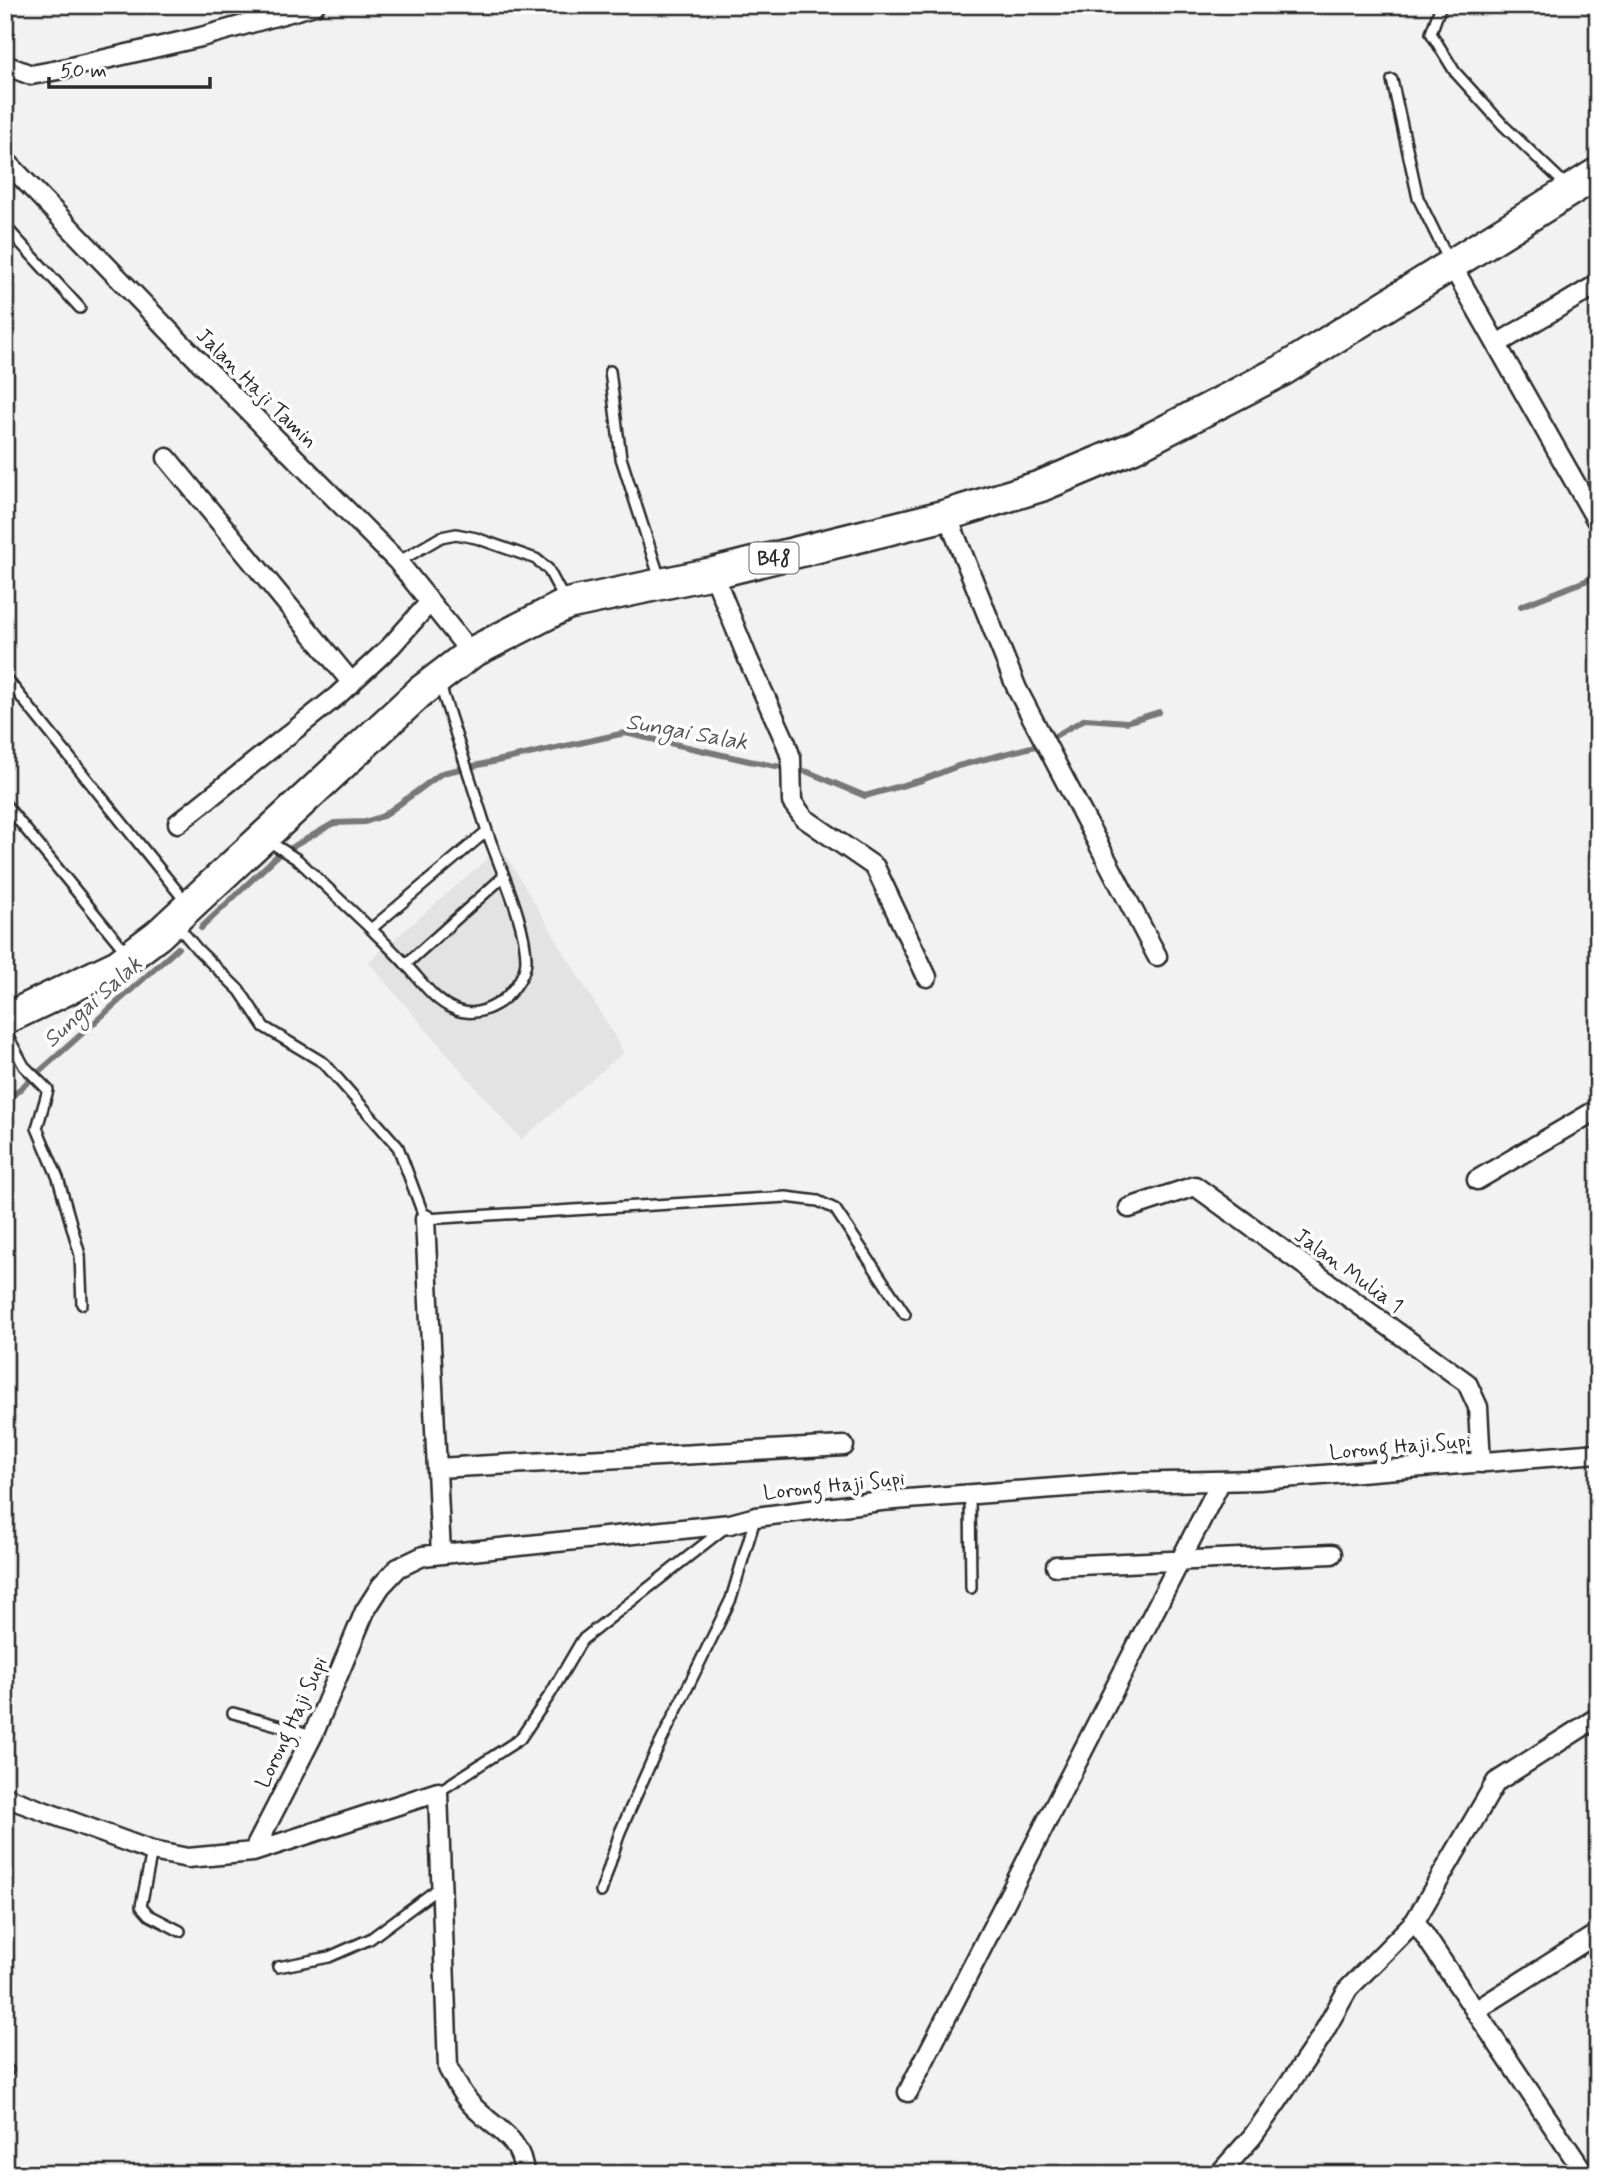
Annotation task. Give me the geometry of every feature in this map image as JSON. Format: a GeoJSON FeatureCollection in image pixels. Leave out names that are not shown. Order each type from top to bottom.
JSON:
{"type":"FeatureCollection","features":[{"type":"Feature","properties":{"kind":"main road","name":"B48"},"geometry":{"type":"LineString","coordinates":[[5,1019],[118,965],[130,956],[267,840],[438,677],[471,653],[567,604],[713,573],[947,514],[1041,486],[1134,447],[1283,370],[1598,173]]}},
{"type":"Feature","properties":{"kind":"street"},"geometry":{"type":"LineString","coordinates":[[5,65],[32,75],[58,70],[201,37],[315,5]]}},
{"type":"Feature","properties":{"kind":"street","name":"Jalan Haji Tamin"},"geometry":{"type":"LineString","coordinates":[[5,160],[167,329],[398,562],[471,653]]}},
{"type":"Feature","properties":{"kind":"street"},"geometry":{"type":"LineString","coordinates":[[1451,264],[1598,523]]}},
{"type":"Feature","properties":{"kind":"street"},"geometry":{"type":"LineString","coordinates":[[1497,344],[1598,284]]}},
{"type":"Feature","properties":{"kind":"street"},"geometry":{"type":"LineString","coordinates":[[167,458],[352,682]]}},
{"type":"Feature","properties":{"kind":"street"},"geometry":{"type":"LineString","coordinates":[[947,514],[1017,689],[1157,956]]}},
{"type":"Feature","properties":{"kind":"street"},"geometry":{"type":"LineString","coordinates":[[713,573],[791,758],[792,802],[804,818],[875,867],[927,977]]}},
{"type":"Feature","properties":{"kind":"street"},"geometry":{"type":"LineString","coordinates":[[178,823],[352,682],[391,646],[430,602]]}},
{"type":"Feature","properties":{"kind":"street"},"geometry":{"type":"LineString","coordinates":[[1477,1180],[1598,1109]]}},
{"type":"Feature","properties":{"kind":"street","name":"Jalan Mulia 1"},"geometry":{"type":"LineString","coordinates":[[1129,1208],[1195,1186],[1467,1383],[1478,1407],[1481,1463]]}},
{"type":"Feature","properties":{"kind":"street"},"geometry":{"type":"LineString","coordinates":[[425,1219],[441,1554]]}},
{"type":"Feature","properties":{"kind":"street"},"geometry":{"type":"LineString","coordinates":[[437,1468],[844,1446]]}},
{"type":"Feature","properties":{"kind":"street","name":"Lorong Haji Supi"},"geometry":{"type":"LineString","coordinates":[[253,1852],[313,1735],[365,1611],[381,1586],[398,1569],[423,1556],[730,1524],[756,1517],[881,1501],[1121,1483],[1259,1480],[1598,1453]]}},
{"type":"Feature","properties":{"kind":"street"},"geometry":{"type":"LineString","coordinates":[[908,2092],[1221,1481]]}},
{"type":"Feature","properties":{"kind":"street"},"geometry":{"type":"LineString","coordinates":[[1056,1566],[1332,1554]]}},
{"type":"Feature","properties":{"kind":"street"},"geometry":{"type":"LineString","coordinates":[[1219,2174],[1278,2102],[1321,2037],[1348,1989],[1415,1921],[1496,1782],[1598,1717]]}},
{"type":"Feature","properties":{"kind":"street"},"geometry":{"type":"LineString","coordinates":[[5,1797],[152,1851],[188,1858],[253,1852],[438,1792],[448,2068],[466,2099],[516,2146],[523,2159],[524,2174]]}},
{"type":"Feature","properties":{"kind":"street"},"geometry":{"type":"LineString","coordinates":[[1415,1921],[1585,2174]]}},
{"type":"Feature","properties":{"kind":"street"},"geometry":{"type":"LineString","coordinates":[[1475,2011],[1598,1933]]}},
{"type":"Feature","properties":{"kind":"lane"},"geometry":{"type":"LineString","coordinates":[[1441,5],[1431,33],[1455,72],[1504,126],[1571,190]]}},
{"type":"Feature","properties":{"kind":"lane"},"geometry":{"type":"LineString","coordinates":[[1392,80],[1418,198],[1451,264]]}},
{"type":"Feature","properties":{"kind":"lane"},"geometry":{"type":"LineString","coordinates":[[5,226],[80,308]]}},
{"type":"Feature","properties":{"kind":"lane"},"geometry":{"type":"LineString","coordinates":[[610,371],[621,458],[662,584]]}},
{"type":"Feature","properties":{"kind":"lane"},"geometry":{"type":"LineString","coordinates":[[398,562],[441,537],[456,534],[476,538],[536,559],[548,569],[567,604]]}},
{"type":"Feature","properties":{"kind":"lane"},"geometry":{"type":"LineString","coordinates":[[5,677],[181,913],[197,949],[240,990],[264,1027],[324,1063],[398,1147],[425,1219],[786,1197],[818,1200],[835,1209],[905,1314]]}},
{"type":"Feature","properties":{"kind":"lane"},"geometry":{"type":"LineString","coordinates":[[267,840],[298,860],[406,964],[436,999],[467,1014],[483,1011],[499,1003],[513,990],[526,961],[521,930],[486,831],[438,677]]}},
{"type":"Feature","properties":{"kind":"lane"},"geometry":{"type":"LineString","coordinates":[[5,804],[130,956]]}},
{"type":"Feature","properties":{"kind":"lane"},"geometry":{"type":"LineString","coordinates":[[371,929],[486,831]]}},
{"type":"Feature","properties":{"kind":"lane"},"geometry":{"type":"LineString","coordinates":[[406,964],[503,877]]}},
{"type":"Feature","properties":{"kind":"lane"},"geometry":{"type":"LineString","coordinates":[[5,1031],[24,1066],[48,1090],[37,1128],[58,1178],[80,1255],[82,1304]]}},
{"type":"Feature","properties":{"kind":"lane"},"geometry":{"type":"LineString","coordinates":[[970,1496],[971,1588]]}},
{"type":"Feature","properties":{"kind":"lane"},"geometry":{"type":"LineString","coordinates":[[601,1892],[620,1832],[732,1599],[756,1517]]}},
{"type":"Feature","properties":{"kind":"lane"},"geometry":{"type":"LineString","coordinates":[[438,1792],[520,1739],[582,1640],[730,1524]]}},
{"type":"Feature","properties":{"kind":"lane"},"geometry":{"type":"LineString","coordinates":[[233,1713],[313,1735]]}},
{"type":"Feature","properties":{"kind":"lane"},"geometry":{"type":"LineString","coordinates":[[152,1851],[141,1906],[149,1915],[180,1931]]}},
{"type":"Feature","properties":{"kind":"lane"},"geometry":{"type":"LineString","coordinates":[[278,1967],[328,1957],[370,1939],[442,1886]]}},
{"type":"Feature","properties":{"kind":"shaded area"},"geometry":{"type":"Polygon","coordinates":[[[501,847],[624,1052],[521,1140],[368,962],[501,847]]]}},
{"type":"Feature","properties":{"kind":"waterway"},"geometry":{"type":"LineString","coordinates":[[1521,606],[1598,576]]}},
{"type":"Feature","properties":{"kind":"waterway","name":"Sungai Salak"},"geometry":{"type":"LineString","coordinates":[[201,928],[277,856],[334,823],[365,822],[383,816],[442,773],[625,733],[808,772],[865,796],[922,780],[958,766],[1039,745],[1085,719],[1127,722],[1159,712]]}},
{"type":"Feature","properties":{"kind":"waterway","name":"Sungai Salak"},"geometry":{"type":"LineString","coordinates":[[5,1113],[11,1097],[178,948]]}}]}
